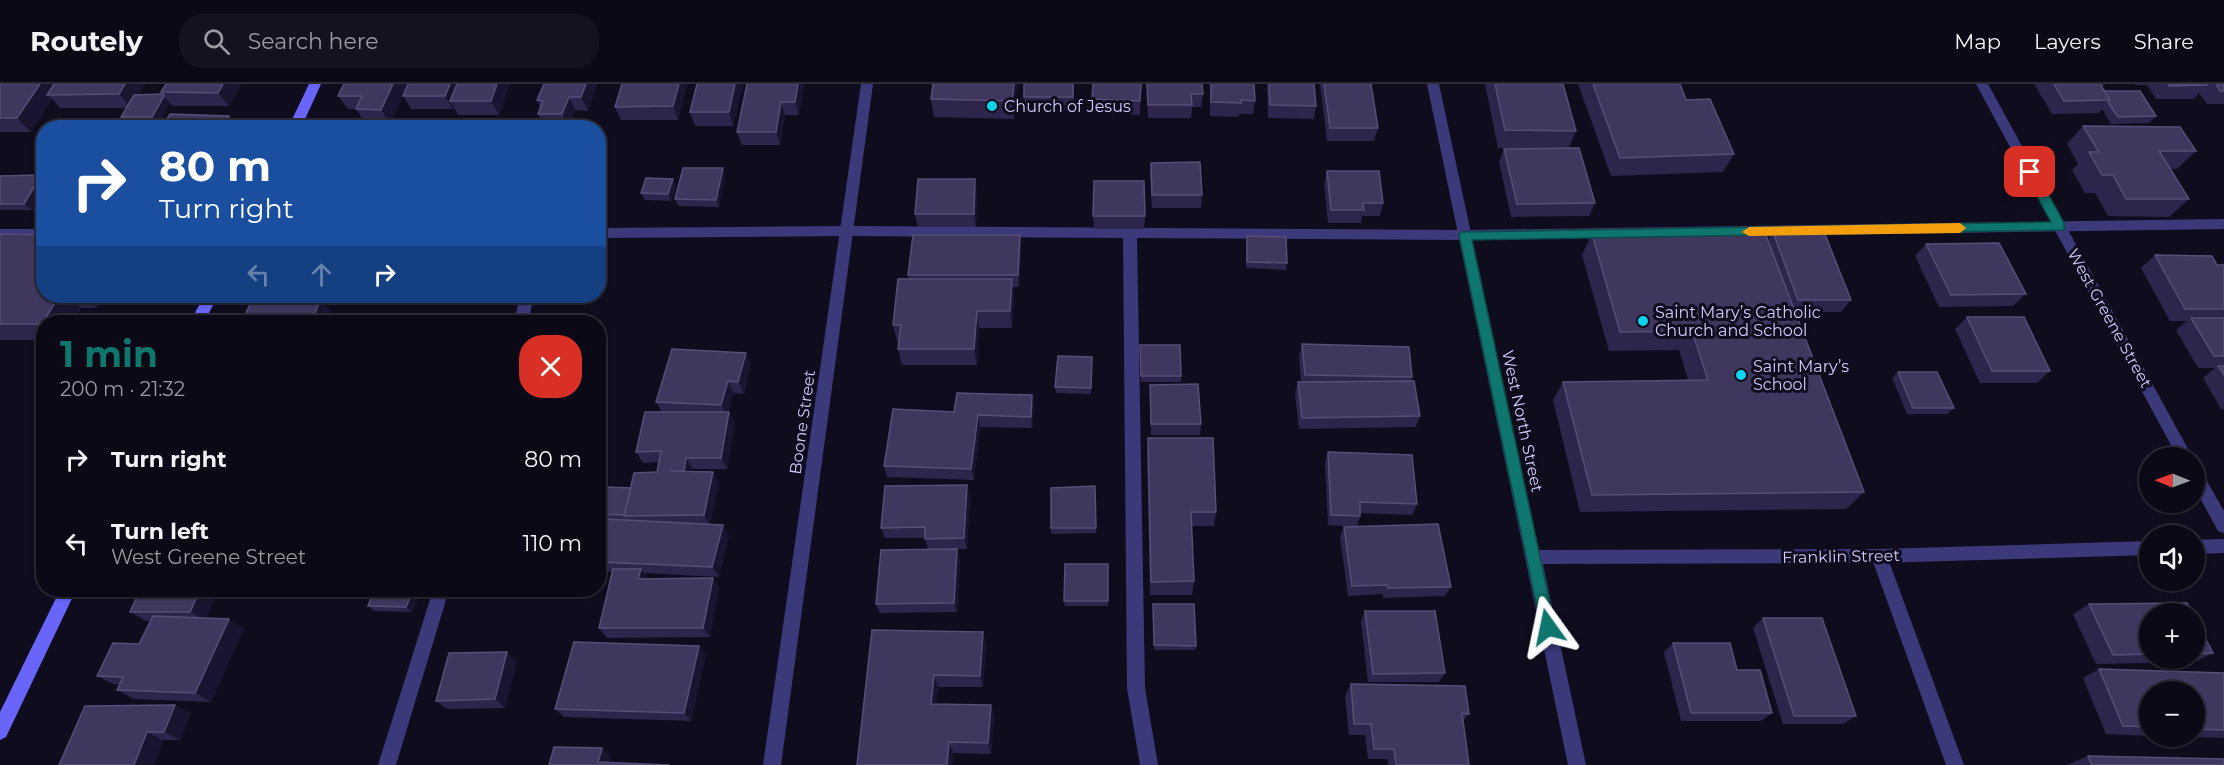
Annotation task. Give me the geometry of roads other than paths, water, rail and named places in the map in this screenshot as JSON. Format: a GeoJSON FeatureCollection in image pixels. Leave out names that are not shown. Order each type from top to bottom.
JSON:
{"type":"FeatureCollection","features":[{"type":"Feature","properties":{"kind":"street"},"geometry":{"type":"LineString","coordinates":[[298,120],[315,84]]}},
{"type":"Feature","properties":{"kind":"street","name":"Boone Street"},"geometry":{"type":"LineString","coordinates":[[772,765],[867,84]]}},
{"type":"Feature","properties":{"kind":"street","name":"West North Street"},"geometry":{"type":"LineString","coordinates":[[1433,84],[1576,765]]}},
{"type":"Feature","properties":{"kind":"street","name":"West Greene Street"},"geometry":{"type":"LineString","coordinates":[[1982,84],[2180,447]]}},
{"type":"Feature","properties":{"kind":"street"},"geometry":{"type":"LineString","coordinates":[[606,233],[846,231],[1465,235],[2224,224]]}},
{"type":"Feature","properties":{"kind":"street"},"geometry":{"type":"LineString","coordinates":[[1130,233],[1136,688],[1149,765]]}},
{"type":"Feature","properties":{"kind":"street"},"geometry":{"type":"LineString","coordinates":[[0,234],[36,234]]}},
{"type":"Feature","properties":{"kind":"street"},"geometry":{"type":"LineString","coordinates":[[2205,492],[2224,526]]}},
{"type":"Feature","properties":{"kind":"street"},"geometry":{"type":"LineString","coordinates":[[2205,547],[2224,546]]}},
{"type":"Feature","properties":{"kind":"street","name":"Franklin Street"},"geometry":{"type":"LineString","coordinates":[[1533,557],[1879,556],[2139,548]]}},
{"type":"Feature","properties":{"kind":"street"},"geometry":{"type":"LineString","coordinates":[[1879,556],[1955,765]]}},
{"type":"Feature","properties":{"kind":"street"},"geometry":{"type":"LineString","coordinates":[[0,731],[65,597]]}},
{"type":"Feature","properties":{"kind":"street"},"geometry":{"type":"LineString","coordinates":[[387,765],[439,597]]}},
{"type":"Feature","properties":{"kind":"place","name":"Church of Jesus"},"geometry":{"type":"Point","coordinates":[992,106]}},
{"type":"Feature","properties":{"kind":"place","name":"Saint Mary’s Catholic Church and School"},"geometry":{"type":"Point","coordinates":[1643,321]}},
{"type":"Feature","properties":{"kind":"place","name":"Saint Mary’s School"},"geometry":{"type":"Point","coordinates":[1741,375]}}]}
